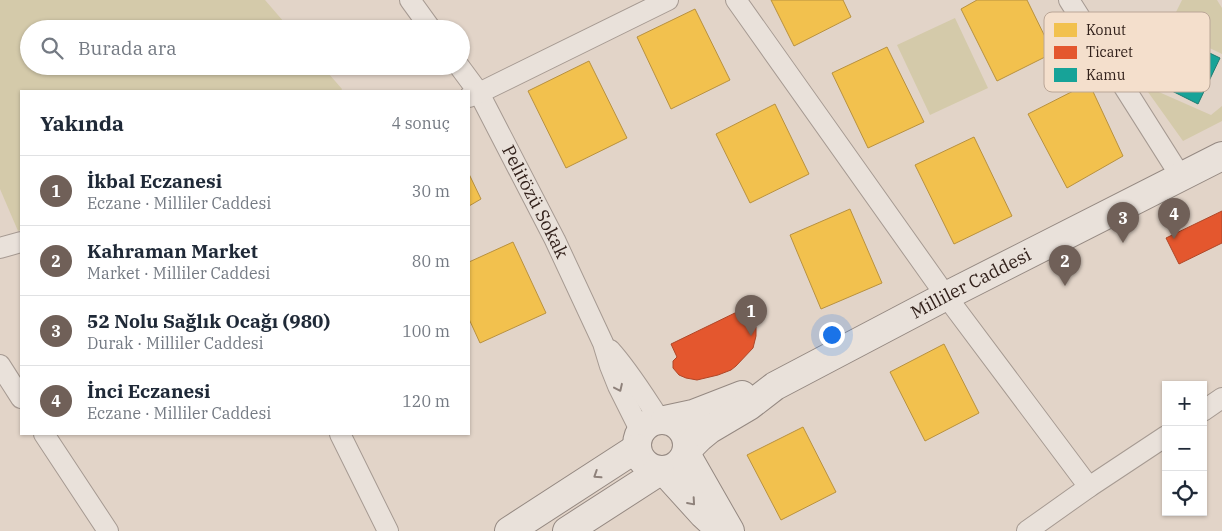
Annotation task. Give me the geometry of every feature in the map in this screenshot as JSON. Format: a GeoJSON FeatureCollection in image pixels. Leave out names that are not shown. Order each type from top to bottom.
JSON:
{"type":"FeatureCollection","features":[{"type":"Feature","properties":{"kind":"street"},"geometry":{"type":"LineString","coordinates":[[410,0],[424,20]]}},
{"type":"Feature","properties":{"kind":"street"},"geometry":{"type":"LineString","coordinates":[[474,95],[668,0]]}},
{"type":"Feature","properties":{"kind":"street"},"geometry":{"type":"LineString","coordinates":[[736,0],[946,296],[1089,487]]}},
{"type":"Feature","properties":{"kind":"street"},"geometry":{"type":"LineString","coordinates":[[1069,0],[1077,12]]}},
{"type":"Feature","properties":{"kind":"street","name":"Pelitözü Sokak"},"geometry":{"type":"LineString","coordinates":[[464,75],[555,240],[603,343],[633,379],[651,430]]}},
{"type":"Feature","properties":{"kind":"street"},"geometry":{"type":"LineString","coordinates":[[1127,92],[1181,177]]}},
{"type":"Feature","properties":{"kind":"street","name":"Milliler Caddesi"},"geometry":{"type":"LineString","coordinates":[[567,531],[662,471],[676,467],[698,438],[749,406],[775,386],[946,296],[1222,156]]}},
{"type":"Feature","properties":{"kind":"street"},"geometry":{"type":"LineString","coordinates":[[0,248],[20,242]]}},
{"type":"Feature","properties":{"kind":"street"},"geometry":{"type":"LineString","coordinates":[[0,366],[20,396]]}},
{"type":"Feature","properties":{"kind":"street","name":"Milliler Caddesi"},"geometry":{"type":"LineString","coordinates":[[651,430],[750,392],[775,386]]}},
{"type":"Feature","properties":{"kind":"street"},"geometry":{"type":"LineString","coordinates":[[1207,408],[1222,398]]}},
{"type":"Feature","properties":{"kind":"street"},"geometry":{"type":"LineString","coordinates":[[509,531],[651,430],[671,421],[681,428],[687,438],[687,451],[730,531]]}},
{"type":"Feature","properties":{"kind":"street"},"geometry":{"type":"LineString","coordinates":[[651,430],[638,454],[644,463],[662,471],[702,514],[722,531]]}},
{"type":"Feature","properties":{"kind":"street"},"geometry":{"type":"LineString","coordinates":[[45,435],[108,531]]}},
{"type":"Feature","properties":{"kind":"street"},"geometry":{"type":"LineString","coordinates":[[340,435],[388,531]]}},
{"type":"Feature","properties":{"kind":"street"},"geometry":{"type":"LineString","coordinates":[[1028,531],[1089,487],[1162,439]]}},
{"type":"Feature","properties":{"kind":"shaded area"},"geometry":{"type":"Polygon","coordinates":[[[0,0],[265,0],[282,20],[20,20],[20,75],[330,75],[342,89],[20,90],[20,230],[18,231],[0,189],[0,0]]]}},
{"type":"Feature","properties":{"kind":"shaded area"},"geometry":{"type":"Polygon","coordinates":[[[1182,0],[1217,0],[1222,8],[1222,54],[1210,48],[1210,12],[1176,12],[1182,0]]]}},
{"type":"Feature","properties":{"kind":"shaded area"},"geometry":{"type":"Polygon","coordinates":[[[955,18],[988,88],[930,115],[897,45],[955,18]]]}},
{"type":"Feature","properties":{"kind":"shaded area"},"geometry":{"type":"Polygon","coordinates":[[[1148,92],[1159,92],[1211,115],[1222,106],[1222,121],[1183,141],[1148,92]]]}},
{"type":"Feature","properties":{"kind":"building: Konut"},"geometry":{"type":"Polygon","coordinates":[[[771,0],[843,0],[851,17],[794,46],[771,0]]]}},
{"type":"Feature","properties":{"kind":"building: Konut"},"geometry":{"type":"Polygon","coordinates":[[[977,0],[1027,0],[1044,35],[1044,58],[997,81],[961,9],[977,0]]]}},
{"type":"Feature","properties":{"kind":"building: Konut"},"geometry":{"type":"Polygon","coordinates":[[[695,9],[730,80],[671,109],[637,37],[695,9]]]}},
{"type":"Feature","properties":{"kind":"building: Konut"},"geometry":{"type":"Polygon","coordinates":[[[887,47],[924,122],[868,148],[832,73],[887,47]]]}},
{"type":"Feature","properties":{"kind":"building: Konut"},"geometry":{"type":"Polygon","coordinates":[[[589,61],[627,138],[566,168],[528,91],[589,61]]]}},
{"type":"Feature","properties":{"kind":"building: Konut"},"geometry":{"type":"Polygon","coordinates":[[[1071,92],[1093,92],[1123,156],[1067,188],[1028,114],[1071,92]]]}},
{"type":"Feature","properties":{"kind":"building: Konut"},"geometry":{"type":"Polygon","coordinates":[[[775,104],[809,174],[750,203],[716,134],[775,104]]]}},
{"type":"Feature","properties":{"kind":"building: Konut"},"geometry":{"type":"Polygon","coordinates":[[[974,137],[1012,216],[954,244],[915,165],[974,137]]]}},
{"type":"Feature","properties":{"kind":"building: Konut"},"geometry":{"type":"Polygon","coordinates":[[[470,176],[481,199],[470,205],[470,176]]]}},
{"type":"Feature","properties":{"kind":"building: Konut"},"geometry":{"type":"Polygon","coordinates":[[[850,209],[882,283],[821,309],[790,235],[850,209]]]}},
{"type":"Feature","properties":{"kind":"building: Konut"},"geometry":{"type":"Polygon","coordinates":[[[513,242],[546,313],[480,343],[470,321],[470,262],[513,242]]]}},
{"type":"Feature","properties":{"kind":"building: Konut"},"geometry":{"type":"Polygon","coordinates":[[[944,344],[979,413],[925,441],[890,372],[944,344]]]}},
{"type":"Feature","properties":{"kind":"building: Konut"},"geometry":{"type":"Polygon","coordinates":[[[803,427],[836,492],[781,520],[747,455],[803,427]]]}},
{"type":"Feature","properties":{"kind":"building: Ticaret"},"geometry":{"type":"Polygon","coordinates":[[[1222,211],[1222,243],[1179,264],[1166,238],[1222,211]]]}},
{"type":"Feature","properties":{"kind":"building: Ticaret"},"geometry":{"type":"Polygon","coordinates":[[[739,311],[744,323],[750,322],[756,327],[753,348],[731,370],[718,375],[697,380],[679,375],[673,368],[673,361],[677,357],[671,344],[739,311]]]}},
{"type":"Feature","properties":{"kind":"building: Kamu"},"geometry":{"type":"Polygon","coordinates":[[[1210,53],[1220,58],[1210,79],[1210,53]]]}},
{"type":"Feature","properties":{"kind":"building: Kamu"},"geometry":{"type":"Polygon","coordinates":[[[1174,92],[1204,92],[1198,104],[1174,92]]]}},
{"type":"Feature","properties":{"kind":"place","name":"İnci Eczanesi"},"geometry":{"type":"Point","coordinates":[1174,239]}},
{"type":"Feature","properties":{"kind":"place","name":"52 Nolu Sağlık Ocağı (980)"},"geometry":{"type":"Point","coordinates":[1123,243]}},
{"type":"Feature","properties":{"kind":"place","name":"Kahraman Market"},"geometry":{"type":"Point","coordinates":[1065,286]}},
{"type":"Feature","properties":{"kind":"place","name":"İkbal Eczanesi"},"geometry":{"type":"Point","coordinates":[751,336]}}]}
